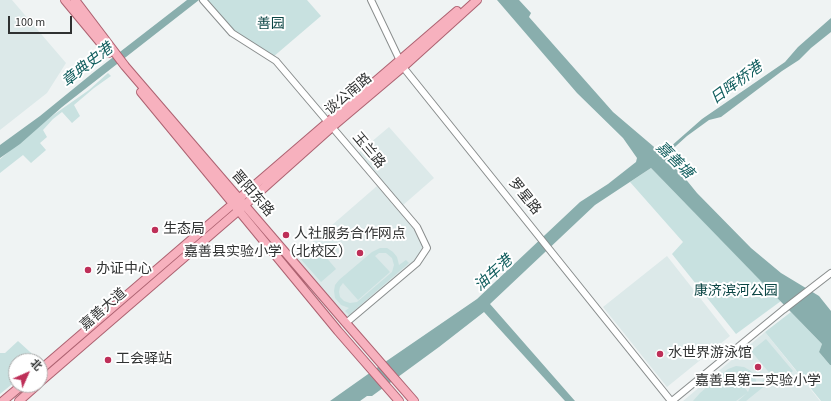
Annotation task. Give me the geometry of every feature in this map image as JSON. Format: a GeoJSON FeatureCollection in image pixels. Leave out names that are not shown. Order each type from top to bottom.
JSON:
{"type":"FeatureCollection","features":[{"type":"Feature","properties":{"kind":"main road","name":"晋阳东路"},"geometry":{"type":"LineString","coordinates":[[65,0],[110,51],[239,205],[366,363],[399,401]]}},
{"type":"Feature","properties":{"kind":"main road","name":"晋阳东路"},"geometry":{"type":"LineString","coordinates":[[75,0],[110,51]]}},
{"type":"Feature","properties":{"kind":"main road","name":"谈公南路"},"geometry":{"type":"LineString","coordinates":[[402,64],[470,0]]}},
{"type":"Feature","properties":{"kind":"main road","name":"谈公南路"},"geometry":{"type":"LineString","coordinates":[[239,205],[330,124],[477,0]]}},
{"type":"Feature","properties":{"kind":"main road","name":"晋阳东路"},"geometry":{"type":"LineString","coordinates":[[239,205],[346,323],[414,401]]}},
{"type":"Feature","properties":{"kind":"main road","name":"嘉善大道"},"geometry":{"type":"LineString","coordinates":[[48,363],[239,205]]}},
{"type":"Feature","properties":{"kind":"main road","name":"嘉善大道"},"geometry":{"type":"LineString","coordinates":[[48,375],[239,205]]}},
{"type":"Feature","properties":{"kind":"main road"},"geometry":{"type":"LineString","coordinates":[[4,401],[13,393]]}},
{"type":"Feature","properties":{"kind":"main road"},"geometry":{"type":"LineString","coordinates":[[19,401],[28,393]]}},
{"type":"Feature","properties":{"kind":"street","name":"玉兰路"},"geometry":{"type":"LineString","coordinates":[[203,0],[232,33],[276,61],[417,226],[427,248],[417,263],[346,323]]}},
{"type":"Feature","properties":{"kind":"street","name":"罗星路"},"geometry":{"type":"LineString","coordinates":[[371,0],[402,64],[672,401]]}},
{"type":"Feature","properties":{"kind":"street"},"geometry":{"type":"LineString","coordinates":[[672,401],[783,310],[831,273]]}},
{"type":"Feature","properties":{"kind":"shaded area"},"geometry":{"type":"Polygon","coordinates":[[[0,0],[12,0],[66,63],[47,93],[0,130],[0,0]]]}},
{"type":"Feature","properties":{"kind":"shaded area"},"geometry":{"type":"Polygon","coordinates":[[[187,0],[199,0],[62,107],[20,144],[0,158],[0,145],[40,116],[187,0]]]}},
{"type":"Feature","properties":{"kind":"shaded area"},"geometry":{"type":"Polygon","coordinates":[[[497,0],[519,0],[531,13],[529,17],[613,112],[660,152],[669,148],[702,119],[785,62],[798,47],[831,18],[831,32],[799,60],[721,117],[709,120],[687,136],[666,155],[697,193],[751,248],[781,273],[819,296],[831,311],[831,365],[819,352],[822,344],[651,168],[595,205],[490,304],[575,401],[565,401],[484,312],[372,396],[367,396],[360,401],[330,401],[477,299],[580,202],[608,184],[636,162],[637,158],[623,138],[577,93],[497,0]]]}},
{"type":"Feature","properties":{"kind":"shaded area"},"geometry":{"type":"Polygon","coordinates":[[[389,127],[434,178],[402,206],[357,154],[389,127]]]}},
{"type":"Feature","properties":{"kind":"shaded area","name":"嘉善县实验小学（北校区）"},"geometry":{"type":"Polygon","coordinates":[[[377,186],[413,228],[423,247],[415,262],[347,318],[294,258],[377,186]]]}},
{"type":"Feature","properties":{"kind":"shaded area"},"geometry":{"type":"Polygon","coordinates":[[[667,256],[730,336],[667,387],[603,307],[667,256]]]}},
{"type":"Feature","properties":{"kind":"shaded area","name":"嘉善县第二实验小学"},"geometry":{"type":"Polygon","coordinates":[[[765,332],[820,401],[683,401],[765,332]]]}},
{"type":"Feature","properties":{"kind":"green space","name":"善园"},"geometry":{"type":"Polygon","coordinates":[[[206,0],[307,0],[321,16],[273,57],[233,32],[206,0]]]}},
{"type":"Feature","properties":{"kind":"green space"},"geometry":{"type":"Polygon","coordinates":[[[108,73],[111,76],[74,105],[80,116],[72,123],[62,112],[43,130],[47,137],[40,143],[46,150],[31,163],[23,155],[0,173],[0,159],[49,118],[89,90],[108,73]]]}},
{"type":"Feature","properties":{"kind":"green space","name":"康济滨河公园"},"geometry":{"type":"Polygon","coordinates":[[[651,168],[781,301],[736,334],[672,254],[683,242],[630,182],[651,168]]]}},
{"type":"Feature","properties":{"kind":"green space"},"geometry":{"type":"Polygon","coordinates":[[[314,243],[336,269],[321,282],[298,256],[314,243]]]}},
{"type":"Feature","properties":{"kind":"green space"},"geometry":{"type":"Polygon","coordinates":[[[380,248],[387,248],[397,257],[399,265],[406,260],[409,263],[349,315],[345,311],[349,308],[341,305],[335,298],[335,285],[372,252],[380,248]],[[379,253],[375,256],[390,272],[358,300],[343,283],[339,292],[340,297],[344,301],[350,303],[357,302],[392,272],[394,265],[392,258],[386,253],[379,253]]]}},
{"type":"Feature","properties":{"kind":"green space","name":"康济滨河公园"},"geometry":{"type":"Polygon","coordinates":[[[791,312],[822,344],[819,352],[831,365],[831,401],[821,401],[765,332],[791,312]]]}},
{"type":"Feature","properties":{"kind":"green space"},"geometry":{"type":"Polygon","coordinates":[[[766,339],[793,371],[778,383],[751,351],[766,339]]]}},
{"type":"Feature","properties":{"kind":"green space"},"geometry":{"type":"Polygon","coordinates":[[[18,341],[31,353],[8,353],[8,388],[0,394],[0,353],[5,353],[18,341]]]}},
{"type":"Feature","properties":{"kind":"green space"},"geometry":{"type":"Polygon","coordinates":[[[736,366],[744,367],[751,371],[755,377],[757,385],[764,380],[767,384],[746,401],[738,401],[747,393],[736,401],[693,401],[700,393],[728,369],[736,366]],[[737,372],[733,373],[748,392],[751,385],[749,378],[744,374],[737,372]]]}},
{"type":"Feature","properties":{"kind":"place","name":"生态局"},"geometry":{"type":"Point","coordinates":[155,230]}},
{"type":"Feature","properties":{"kind":"place","name":"人社服务合作网点"},"geometry":{"type":"Point","coordinates":[286,235]}},
{"type":"Feature","properties":{"kind":"place","name":"嘉善县实验小学（北校区）"},"geometry":{"type":"Point","coordinates":[360,253]}},
{"type":"Feature","properties":{"kind":"place","name":"办证中心"},"geometry":{"type":"Point","coordinates":[88,270]}},
{"type":"Feature","properties":{"kind":"place","name":"水世界游泳馆"},"geometry":{"type":"Point","coordinates":[660,354]}},
{"type":"Feature","properties":{"kind":"place","name":"工会驿站"},"geometry":{"type":"Point","coordinates":[108,360]}},
{"type":"Feature","properties":{"kind":"place","name":"嘉善县第二实验小学"},"geometry":{"type":"Point","coordinates":[758,367]}},
{"type":"Feature","properties":{"kind":"water label","name":"章典史港"},"geometry":{"type":"Point","coordinates":[88,66]}},
{"type":"Feature","properties":{"kind":"water label","name":"日晖桥港"},"geometry":{"type":"Point","coordinates":[737,84]}},
{"type":"Feature","properties":{"kind":"water label","name":"嘉善塘"},"geometry":{"type":"Point","coordinates":[674,161]}},
{"type":"Feature","properties":{"kind":"water label","name":"油车港"},"geometry":{"type":"Point","coordinates":[494,274]}}]}
